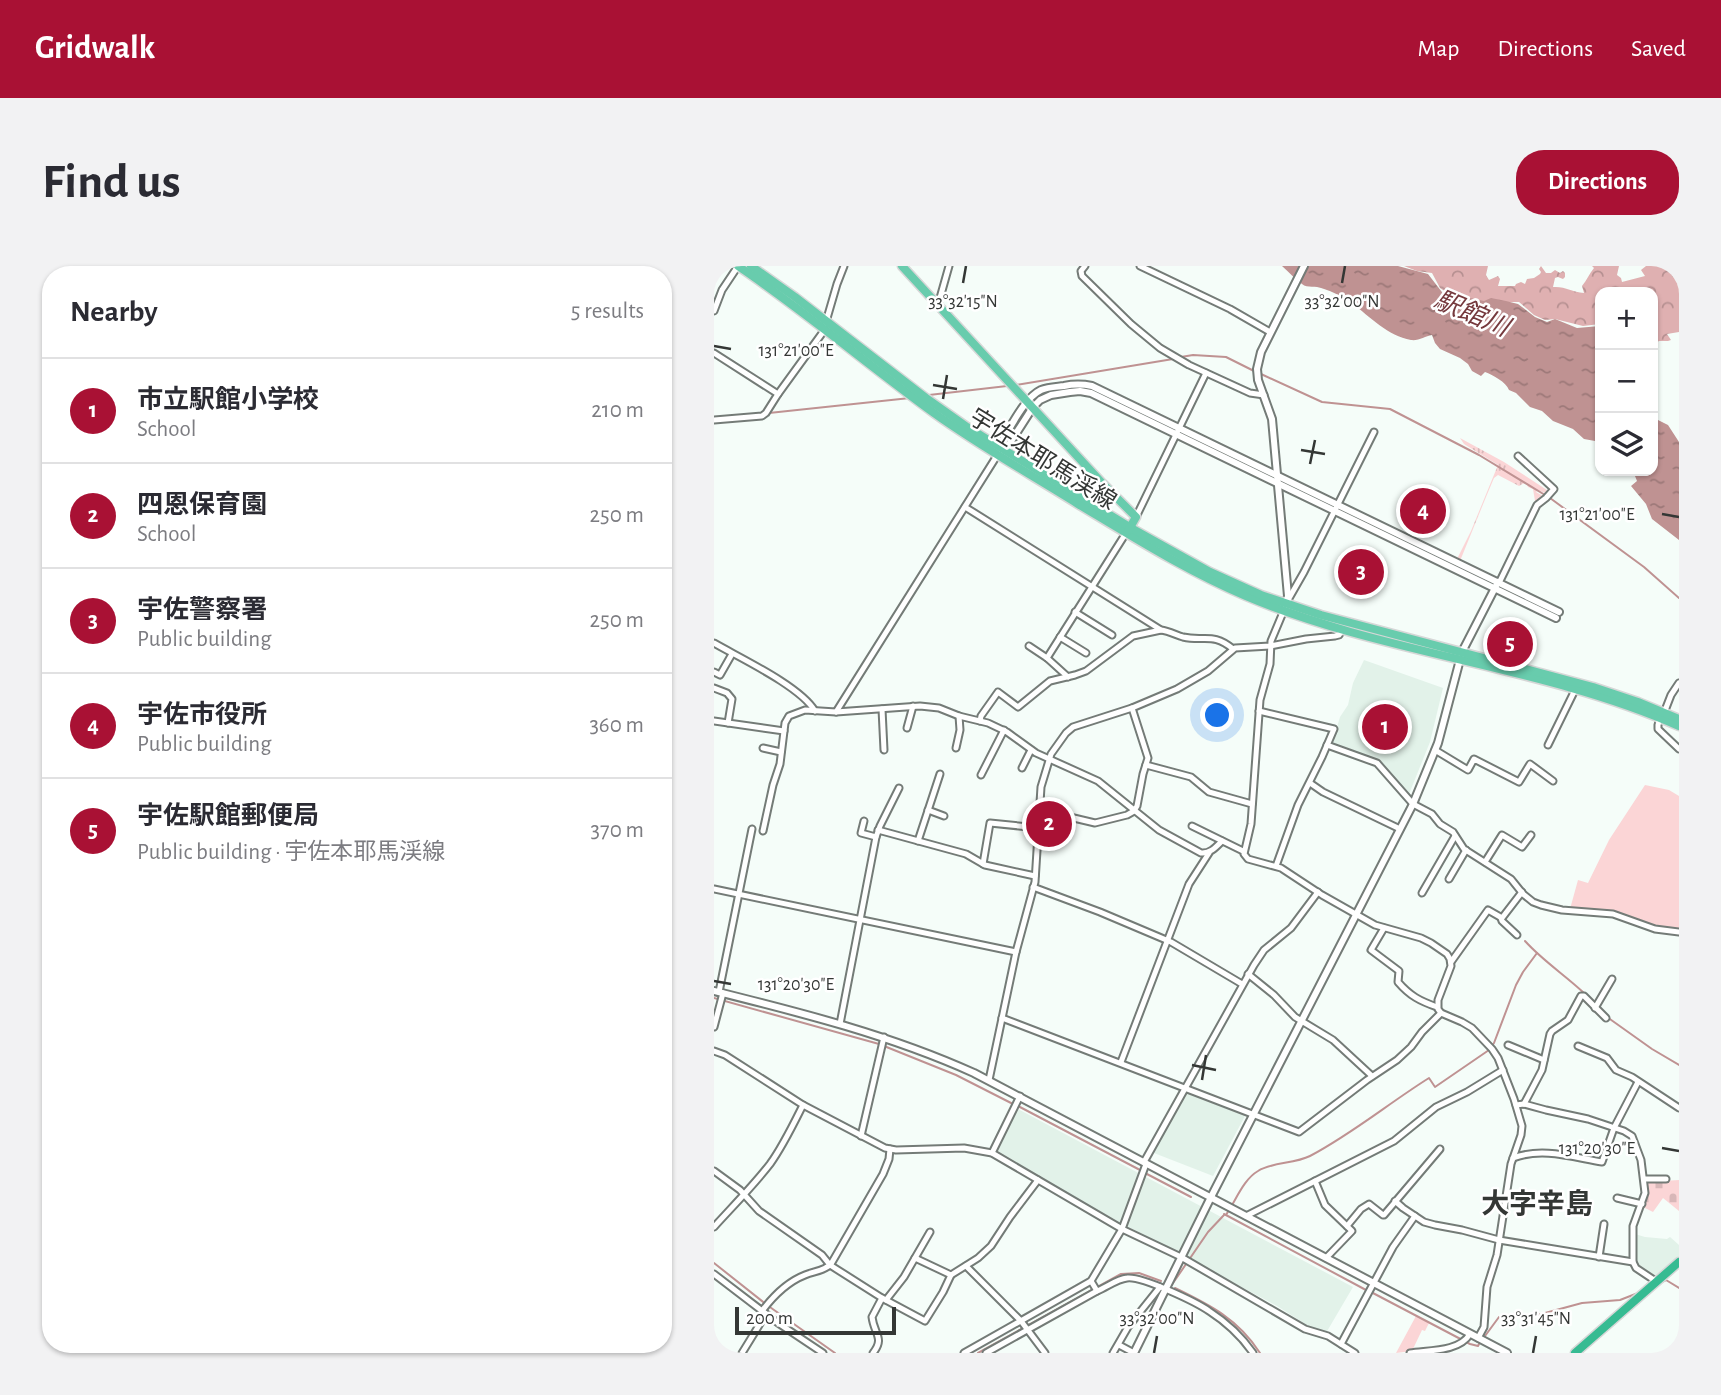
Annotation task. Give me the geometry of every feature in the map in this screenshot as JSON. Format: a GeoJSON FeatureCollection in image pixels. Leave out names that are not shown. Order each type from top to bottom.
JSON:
{"type":"FeatureCollection","features":[{"type":"Feature","properties":{"kind":"highway"},"geometry":{"type":"LineString","coordinates":[[1575,1353],[1679,1262]]}},
{"type":"Feature","properties":{"kind":"main road","name":"宇佐本耶馬渓線"},"geometry":{"type":"LineString","coordinates":[[738,266],[826,324],[934,413],[1209,579],[1249,597],[1286,605],[1679,719]]}},
{"type":"Feature","properties":{"kind":"main road","name":"宇佐本耶馬渓線"},"geometry":{"type":"LineString","coordinates":[[751,266],[999,452]]}},
{"type":"Feature","properties":{"kind":"main road","name":"宇佐本耶馬渓線"},"geometry":{"type":"LineString","coordinates":[[902,266],[1136,517],[1128,530]]}},
{"type":"Feature","properties":{"kind":"main road","name":"宇佐本耶馬渓線"},"geometry":{"type":"LineString","coordinates":[[1286,605],[1343,629],[1593,687],[1638,702],[1679,726]]}},
{"type":"Feature","properties":{"kind":"street"},"geometry":{"type":"LineString","coordinates":[[714,311],[724,287],[738,266]]}},
{"type":"Feature","properties":{"kind":"street"},"geometry":{"type":"LineString","coordinates":[[714,420],[762,416],[766,413],[820,338],[844,266]]}},
{"type":"Feature","properties":{"kind":"street"},"geometry":{"type":"LineString","coordinates":[[938,304],[948,266]]}},
{"type":"Feature","properties":{"kind":"street"},"geometry":{"type":"LineString","coordinates":[[1085,266],[1081,271],[1082,276],[1143,334],[1171,355],[1252,394],[1264,395]]}},
{"type":"Feature","properties":{"kind":"street"},"geometry":{"type":"LineString","coordinates":[[1140,266],[1270,331]]}},
{"type":"Feature","properties":{"kind":"street"},"geometry":{"type":"LineString","coordinates":[[1286,605],[1272,419],[1258,380],[1257,365],[1270,331],[1304,266]]}},
{"type":"Feature","properties":{"kind":"street"},"geometry":{"type":"LineString","coordinates":[[714,353],[778,394]]}},
{"type":"Feature","properties":{"kind":"street"},"geometry":{"type":"LineString","coordinates":[[1136,517],[1206,373]]}},
{"type":"Feature","properties":{"kind":"street"},"geometry":{"type":"LineString","coordinates":[[836,712],[999,452],[1006,449],[1030,404],[1051,395],[1076,391],[1098,396],[1177,430],[1558,615]]}},
{"type":"Feature","properties":{"kind":"street"},"geometry":{"type":"LineString","coordinates":[[1374,432],[1275,630],[1270,646],[1270,664],[1261,696],[1251,824],[1243,851],[1248,859],[1276,866],[1373,923],[1431,943],[1447,954],[1451,963]]}},
{"type":"Feature","properties":{"kind":"street"},"geometry":{"type":"LineString","coordinates":[[1119,1345],[1135,1353],[1163,1288],[1413,804],[1435,750],[1461,656],[1538,504],[1554,489],[1518,456]]}},
{"type":"Feature","properties":{"kind":"street"},"geometry":{"type":"LineString","coordinates":[[965,507],[1161,630],[1184,637],[1216,639],[1233,649]]}},
{"type":"Feature","properties":{"kind":"street"},"geometry":{"type":"LineString","coordinates":[[1047,657],[1128,530]]}},
{"type":"Feature","properties":{"kind":"street"},"geometry":{"type":"LineString","coordinates":[[1075,612],[1112,635]]}},
{"type":"Feature","properties":{"kind":"street"},"geometry":{"type":"LineString","coordinates":[[989,1080],[1035,876],[1040,792],[1049,759],[1055,748],[1070,729],[1132,708],[1185,685],[1208,671],[1233,649],[1335,636],[1343,629]]}},
{"type":"Feature","properties":{"kind":"street"},"geometry":{"type":"LineString","coordinates":[[980,721],[997,693],[1018,707],[1050,681],[1091,668],[1136,635],[1161,630]]}},
{"type":"Feature","properties":{"kind":"street"},"geometry":{"type":"LineString","coordinates":[[1060,637],[1086,653]]}},
{"type":"Feature","properties":{"kind":"street"},"geometry":{"type":"LineString","coordinates":[[714,643],[758,667],[807,700],[815,711]]}},
{"type":"Feature","properties":{"kind":"street"},"geometry":{"type":"LineString","coordinates":[[1029,646],[1047,657],[1068,677]]}},
{"type":"Feature","properties":{"kind":"street"},"geometry":{"type":"LineString","coordinates":[[714,671],[720,675],[732,654]]}},
{"type":"Feature","properties":{"kind":"street"},"geometry":{"type":"LineString","coordinates":[[1679,684],[1671,695],[1658,725],[1658,729],[1679,749]]}},
{"type":"Feature","properties":{"kind":"street"},"geometry":{"type":"LineString","coordinates":[[714,688],[727,693],[732,699],[728,723]]}},
{"type":"Feature","properties":{"kind":"street"},"geometry":{"type":"LineString","coordinates":[[1548,745],[1574,690]]}},
{"type":"Feature","properties":{"kind":"street"},"geometry":{"type":"LineString","coordinates":[[907,728],[913,706]]}},
{"type":"Feature","properties":{"kind":"street"},"geometry":{"type":"LineString","coordinates":[[762,831],[780,764],[786,720],[791,714],[804,710],[836,712],[913,706],[935,707],[1004,730],[1031,750],[1098,781],[1159,830],[1201,853],[1209,852]]}},
{"type":"Feature","properties":{"kind":"street"},"geometry":{"type":"LineString","coordinates":[[1040,810],[1095,823],[1134,811],[1147,753],[1132,708]]}},
{"type":"Feature","properties":{"kind":"street"},"geometry":{"type":"LineString","coordinates":[[882,709],[884,750]]}},
{"type":"Feature","properties":{"kind":"street"},"geometry":{"type":"LineString","coordinates":[[1259,710],[1334,729],[1291,822],[1276,866]]}},
{"type":"Feature","properties":{"kind":"street"},"geometry":{"type":"LineString","coordinates":[[956,747],[960,730],[959,716]]}},
{"type":"Feature","properties":{"kind":"street"},"geometry":{"type":"LineString","coordinates":[[714,721],[784,731]]}},
{"type":"Feature","properties":{"kind":"street"},"geometry":{"type":"LineString","coordinates":[[981,775],[1004,730]]}},
{"type":"Feature","properties":{"kind":"street"},"geometry":{"type":"LineString","coordinates":[[1327,745],[1380,765],[1413,804],[1432,814],[1440,824],[1453,832],[1461,846],[1514,882],[1532,901],[1562,910],[1614,914],[1655,929],[1679,932]]}},
{"type":"Feature","properties":{"kind":"street"},"geometry":{"type":"LineString","coordinates":[[763,748],[781,752]]}},
{"type":"Feature","properties":{"kind":"street"},"geometry":{"type":"LineString","coordinates":[[1022,768],[1031,750]]}},
{"type":"Feature","properties":{"kind":"street"},"geometry":{"type":"LineString","coordinates":[[1435,750],[1468,770],[1474,759],[1519,782],[1530,764],[1553,781]]}},
{"type":"Feature","properties":{"kind":"street"},"geometry":{"type":"LineString","coordinates":[[1146,765],[1191,777],[1209,792],[1252,804]]}},
{"type":"Feature","properties":{"kind":"street"},"geometry":{"type":"LineString","coordinates":[[918,841],[940,774]]}},
{"type":"Feature","properties":{"kind":"street"},"geometry":{"type":"LineString","coordinates":[[1310,783],[1400,829]]}},
{"type":"Feature","properties":{"kind":"street"},"geometry":{"type":"LineString","coordinates":[[840,1024],[877,834],[899,788]]}},
{"type":"Feature","properties":{"kind":"street"},"geometry":{"type":"LineString","coordinates":[[928,810],[944,816]]}},
{"type":"Feature","properties":{"kind":"street"},"geometry":{"type":"LineString","coordinates":[[864,821],[862,833],[918,841],[966,854],[983,864],[1035,876]]}},
{"type":"Feature","properties":{"kind":"street"},"geometry":{"type":"LineString","coordinates":[[983,864],[990,823],[1039,828]]}},
{"type":"Feature","properties":{"kind":"street"},"geometry":{"type":"LineString","coordinates":[[1192,825],[1243,851]]}},
{"type":"Feature","properties":{"kind":"street"},"geometry":{"type":"LineString","coordinates":[[714,1027],[752,829]]}},
{"type":"Feature","properties":{"kind":"street"},"geometry":{"type":"LineString","coordinates":[[1485,862],[1502,835],[1522,847],[1531,835]]}},
{"type":"Feature","properties":{"kind":"street"},"geometry":{"type":"LineString","coordinates":[[1422,892],[1455,836]]}},
{"type":"Feature","properties":{"kind":"street"},"geometry":{"type":"LineString","coordinates":[[1121,1062],[1189,884],[1209,852],[1222,841]]}},
{"type":"Feature","properties":{"kind":"street"},"geometry":{"type":"LineString","coordinates":[[1449,879],[1466,850]]}},
{"type":"Feature","properties":{"kind":"street"},"geometry":{"type":"LineString","coordinates":[[1033,887],[1167,940],[1242,984]]}},
{"type":"Feature","properties":{"kind":"street"},"geometry":{"type":"LineString","coordinates":[[714,889],[1016,952]]}},
{"type":"Feature","properties":{"kind":"street"},"geometry":{"type":"LineString","coordinates":[[986,1353],[1092,1282],[1122,1229],[1145,1163],[1242,984],[1262,953],[1287,932],[1318,892]]}},
{"type":"Feature","properties":{"kind":"street"},"geometry":{"type":"LineString","coordinates":[[1501,918],[1522,892]]}},
{"type":"Feature","properties":{"kind":"street"},"geometry":{"type":"LineString","coordinates":[[1002,1018],[1302,1131],[1408,1050],[1439,1010],[1438,998],[1451,963],[1488,910],[1501,918],[1517,935]]}},
{"type":"Feature","properties":{"kind":"street"},"geometry":{"type":"LineString","coordinates":[[1384,928],[1371,950],[1399,971],[1398,982],[1411,996],[1476,1031],[1494,1053],[1503,1070],[1522,1129],[1513,1158],[1496,1260],[1487,1287],[1484,1327],[1478,1338]]}},
{"type":"Feature","properties":{"kind":"street"},"geometry":{"type":"LineString","coordinates":[[1248,974],[1275,995],[1295,1017],[1333,1040],[1372,1076]]}},
{"type":"Feature","properties":{"kind":"street"},"geometry":{"type":"LineString","coordinates":[[1595,1008],[1612,979]]}},
{"type":"Feature","properties":{"kind":"street"},"geometry":{"type":"LineString","coordinates":[[720,996],[840,1024],[882,1043],[949,1061],[1507,1353]]}},
{"type":"Feature","properties":{"kind":"street"},"geometry":{"type":"LineString","coordinates":[[1524,1104],[1540,1075],[1551,1032],[1568,1020],[1581,996],[1606,1018]]}},
{"type":"Feature","properties":{"kind":"street"},"geometry":{"type":"LineString","coordinates":[[861,1136],[882,1043]]}},
{"type":"Feature","properties":{"kind":"street"},"geometry":{"type":"LineString","coordinates":[[1508,1045],[1544,1060]]}},
{"type":"Feature","properties":{"kind":"street"},"geometry":{"type":"LineString","coordinates":[[1578,1046],[1606,1057],[1614,1069],[1679,1108]]}},
{"type":"Feature","properties":{"kind":"street"},"geometry":{"type":"LineString","coordinates":[[714,1052],[733,1060],[803,1105],[890,1149],[964,1148],[992,1153],[1122,1229],[1181,1257],[1305,1329],[1328,1336],[1355,1353]]}},
{"type":"Feature","properties":{"kind":"street"},"geometry":{"type":"LineString","coordinates":[[1246,1216],[1394,1141],[1436,1107],[1503,1070]]}},
{"type":"Feature","properties":{"kind":"street"},"geometry":{"type":"LineString","coordinates":[[1513,1158],[1539,1153],[1602,1162],[1614,1128],[1638,1082]]}},
{"type":"Feature","properties":{"kind":"street"},"geometry":{"type":"LineString","coordinates":[[992,1153],[1020,1096]]}},
{"type":"Feature","properties":{"kind":"street"},"geometry":{"type":"LineString","coordinates":[[1516,1105],[1524,1104],[1588,1119],[1627,1132],[1633,1138],[1641,1160],[1645,1193],[1633,1226],[1633,1262],[1636,1268],[1656,1282]]}},
{"type":"Feature","properties":{"kind":"street"},"geometry":{"type":"LineString","coordinates":[[714,1227],[772,1162],[803,1105]]}},
{"type":"Feature","properties":{"kind":"street"},"geometry":{"type":"LineString","coordinates":[[742,1353],[769,1301],[777,1293],[790,1283],[830,1265],[883,1174],[890,1149]]}},
{"type":"Feature","properties":{"kind":"street"},"geometry":{"type":"LineString","coordinates":[[1347,1226],[1367,1204],[1383,1215],[1440,1149]]}},
{"type":"Feature","properties":{"kind":"street"},"geometry":{"type":"LineString","coordinates":[[714,1171],[737,1187],[763,1214],[822,1255],[830,1265],[925,1321],[951,1275],[991,1247],[1038,1180]]}},
{"type":"Feature","properties":{"kind":"street"},"geometry":{"type":"LineString","coordinates":[[1644,1179],[1666,1179]]}},
{"type":"Feature","properties":{"kind":"street"},"geometry":{"type":"LineString","coordinates":[[1315,1181],[1325,1205],[1351,1229],[1326,1258]]}},
{"type":"Feature","properties":{"kind":"street"},"geometry":{"type":"LineString","coordinates":[[1617,1198],[1642,1204]]}},
{"type":"Feature","properties":{"kind":"street"},"geometry":{"type":"LineString","coordinates":[[1395,1201],[1415,1216],[1435,1225],[1499,1240],[1633,1262]]}},
{"type":"Feature","properties":{"kind":"street"},"geometry":{"type":"LineString","coordinates":[[1341,1344],[1394,1247],[1415,1216]]}},
{"type":"Feature","properties":{"kind":"street"},"geometry":{"type":"LineString","coordinates":[[1599,1257],[1604,1224]]}},
{"type":"Feature","properties":{"kind":"street"},"geometry":{"type":"LineString","coordinates":[[873,1353],[879,1341],[872,1317],[904,1277],[930,1232]]}},
{"type":"Feature","properties":{"kind":"street"},"geometry":{"type":"LineString","coordinates":[[915,1258],[951,1275]]}},
{"type":"Feature","properties":{"kind":"street"},"geometry":{"type":"LineString","coordinates":[[966,1266],[1024,1326],[1045,1353]]}},
{"type":"Feature","properties":{"kind":"street"},"geometry":{"type":"LineString","coordinates":[[714,1274],[823,1353]]}},
{"type":"Feature","properties":{"kind":"street"},"geometry":{"type":"LineString","coordinates":[[964,1353],[1129,1278],[1140,1279],[1163,1288],[1209,1310],[1240,1336],[1253,1353]]}},
{"type":"Feature","properties":{"kind":"street"},"geometry":{"type":"LineString","coordinates":[[1092,1282],[1097,1291]]}},
{"type":"Feature","properties":{"kind":"street"},"geometry":{"type":"LineString","coordinates":[[1113,1353],[1131,1324],[1163,1288]]}},
{"type":"Feature","properties":{"kind":"street"},"geometry":{"type":"LineString","coordinates":[[1410,1353],[1457,1345],[1465,1342],[1470,1334]]}},
{"type":"Feature","properties":{"kind":"shaded area"},"geometry":{"type":"Polygon","coordinates":[[[1364,660],[1443,688],[1430,742],[1409,794],[1376,759],[1332,743],[1364,660]]]}},
{"type":"Feature","properties":{"kind":"shaded area"},"geometry":{"type":"Polygon","coordinates":[[[1187,1090],[1246,1114],[1213,1176],[1152,1151],[1187,1090]]]}},
{"type":"Feature","properties":{"kind":"shaded area"},"geometry":{"type":"Polygon","coordinates":[[[1016,1108],[1353,1287],[1326,1333],[1315,1330],[1277,1306],[1119,1222],[996,1151],[1016,1108]]]}},
{"type":"Feature","properties":{"kind":"shaded area"},"geometry":{"type":"Polygon","coordinates":[[[1635,1234],[1667,1239],[1670,1237],[1679,1245],[1679,1256],[1655,1276],[1648,1274],[1636,1265],[1635,1234]]]}},
{"type":"Feature","properties":{"kind":"green space"},"geometry":{"type":"Polygon","coordinates":[[[1404,266],[1488,266],[1486,275],[1489,280],[1498,276],[1498,286],[1515,286],[1521,282],[1525,284],[1527,279],[1540,274],[1541,266],[1546,273],[1555,270],[1565,273],[1563,279],[1555,278],[1553,287],[1584,293],[1582,286],[1594,268],[1592,266],[1619,266],[1617,275],[1622,282],[1645,276],[1641,270],[1646,266],[1671,266],[1675,272],[1679,272],[1679,332],[1667,334],[1671,340],[1658,342],[1658,287],[1595,287],[1595,325],[1583,326],[1555,319],[1545,320],[1534,315],[1519,302],[1483,302],[1449,294],[1440,288],[1432,273],[1404,266]]]}},
{"type":"Feature","properties":{"kind":"green space"},"geometry":{"type":"Polygon","coordinates":[[[1460,438],[1547,490],[1545,493],[1538,490],[1536,492],[1543,496],[1537,502],[1533,489],[1528,487],[1526,482],[1519,486],[1498,475],[1494,478],[1460,561],[1457,559],[1498,465],[1464,444],[1460,438]]]}},
{"type":"Feature","properties":{"kind":"green space"},"geometry":{"type":"Polygon","coordinates":[[[1645,785],[1669,790],[1679,796],[1679,930],[1654,927],[1618,913],[1570,909],[1578,880],[1588,883],[1609,840],[1645,785]]]}},
{"type":"Feature","properties":{"kind":"green space"},"geometry":{"type":"Polygon","coordinates":[[[1679,1180],[1679,1211],[1663,1198],[1653,1212],[1643,1207],[1647,1182],[1679,1180]]]}},
{"type":"Feature","properties":{"kind":"green space"},"geometry":{"type":"Polygon","coordinates":[[[1416,1316],[1429,1323],[1425,1331],[1422,1330],[1412,1351],[1396,1353],[1416,1316]]]}},
{"type":"Feature","properties":{"kind":"water","name":"駅館川"},"geometry":{"type":"Polygon","coordinates":[[[1282,266],[1398,266],[1428,274],[1445,296],[1456,295],[1484,301],[1491,298],[1518,304],[1547,322],[1555,319],[1577,328],[1595,326],[1595,441],[1584,439],[1573,429],[1530,407],[1495,377],[1485,372],[1481,376],[1472,371],[1460,358],[1440,349],[1432,335],[1414,340],[1403,338],[1380,325],[1345,298],[1321,288],[1304,285],[1282,266]]]}},
{"type":"Feature","properties":{"kind":"water"},"geometry":{"type":"Polygon","coordinates":[[[1658,420],[1668,425],[1679,442],[1679,540],[1652,519],[1646,504],[1631,486],[1637,481],[1635,476],[1658,476],[1658,420]]]}},
{"type":"Feature","properties":{"kind":"waterway"},"geometry":{"type":"LineString","coordinates":[[1181,357],[1226,357],[1256,372]]}},
{"type":"Feature","properties":{"kind":"waterway"},"geometry":{"type":"LineString","coordinates":[[1016,385],[1173,359]]}},
{"type":"Feature","properties":{"kind":"waterway"},"geometry":{"type":"LineString","coordinates":[[1261,374],[1322,402],[1390,409],[1479,455],[1545,495]]}},
{"type":"Feature","properties":{"kind":"waterway"},"geometry":{"type":"LineString","coordinates":[[929,395],[1007,386]]}},
{"type":"Feature","properties":{"kind":"waterway"},"geometry":{"type":"LineString","coordinates":[[769,413],[910,398]]}},
{"type":"Feature","properties":{"kind":"waterway"},"geometry":{"type":"LineString","coordinates":[[1550,498],[1644,567],[1679,598]]}},
{"type":"Feature","properties":{"kind":"waterway"},"geometry":{"type":"LineString","coordinates":[[1525,941],[1584,993]]}},
{"type":"Feature","properties":{"kind":"waterway"},"geometry":{"type":"LineString","coordinates":[[1232,1205],[1246,1182],[1258,1171],[1310,1156],[1429,1078],[1435,1087],[1489,1050],[1516,985],[1537,953]]}},
{"type":"Feature","properties":{"kind":"waterway"},"geometry":{"type":"LineString","coordinates":[[714,998],[879,1044]]}},
{"type":"Feature","properties":{"kind":"waterway"},"geometry":{"type":"LineString","coordinates":[[1607,1017],[1679,1065]]}},
{"type":"Feature","properties":{"kind":"waterway"},"geometry":{"type":"LineString","coordinates":[[884,1046],[956,1075],[1013,1104]]}},
{"type":"Feature","properties":{"kind":"waterway"},"geometry":{"type":"LineString","coordinates":[[1018,1106],[1140,1170]]}},
{"type":"Feature","properties":{"kind":"waterway"},"geometry":{"type":"LineString","coordinates":[[1145,1173],[1191,1197]]}},
{"type":"Feature","properties":{"kind":"waterway"},"geometry":{"type":"LineString","coordinates":[[1226,1215],[1229,1210]]}},
{"type":"Feature","properties":{"kind":"waterway"},"geometry":{"type":"LineString","coordinates":[[1224,1214],[1366,1290]]}},
{"type":"Feature","properties":{"kind":"waterway"},"geometry":{"type":"LineString","coordinates":[[1171,1286],[1208,1232],[1224,1215]]}},
{"type":"Feature","properties":{"kind":"waterway"},"geometry":{"type":"LineString","coordinates":[[714,1263],[835,1353]]}},
{"type":"Feature","properties":{"kind":"waterway"},"geometry":{"type":"LineString","coordinates":[[978,1353],[1121,1274],[1139,1273],[1161,1281]]}},
{"type":"Feature","properties":{"kind":"waterway"},"geometry":{"type":"LineString","coordinates":[[1662,1282],[1666,1280],[1679,1288]]}},
{"type":"Feature","properties":{"kind":"waterway"},"geometry":{"type":"LineString","coordinates":[[1175,1288],[1233,1322],[1260,1353]]}},
{"type":"Feature","properties":{"kind":"waterway"},"geometry":{"type":"LineString","coordinates":[[1371,1292],[1470,1344],[1479,1344]]}},
{"type":"Feature","properties":{"kind":"waterway"},"geometry":{"type":"LineString","coordinates":[[1485,1336],[1499,1317],[1518,1313],[1534,1316],[1582,1303],[1620,1300],[1638,1293]]}},
{"type":"Feature","properties":{"kind":"place","name":"宇佐市役所"},"geometry":{"type":"Point","coordinates":[1423,511]}},
{"type":"Feature","properties":{"kind":"place","name":"宇佐警察署"},"geometry":{"type":"Point","coordinates":[1361,572]}},
{"type":"Feature","properties":{"kind":"place","name":"宇佐駅館郵便局"},"geometry":{"type":"Point","coordinates":[1510,644]}},
{"type":"Feature","properties":{"kind":"place","name":"市立駅館小学校"},"geometry":{"type":"Point","coordinates":[1385,727]}},
{"type":"Feature","properties":{"kind":"place","name":"四恩保育園"},"geometry":{"type":"Point","coordinates":[1049,824]}},
{"type":"Feature","properties":{"kind":"district","name":"大字辛島"},"geometry":{"type":"Point","coordinates":[1537,1203]}}]}
